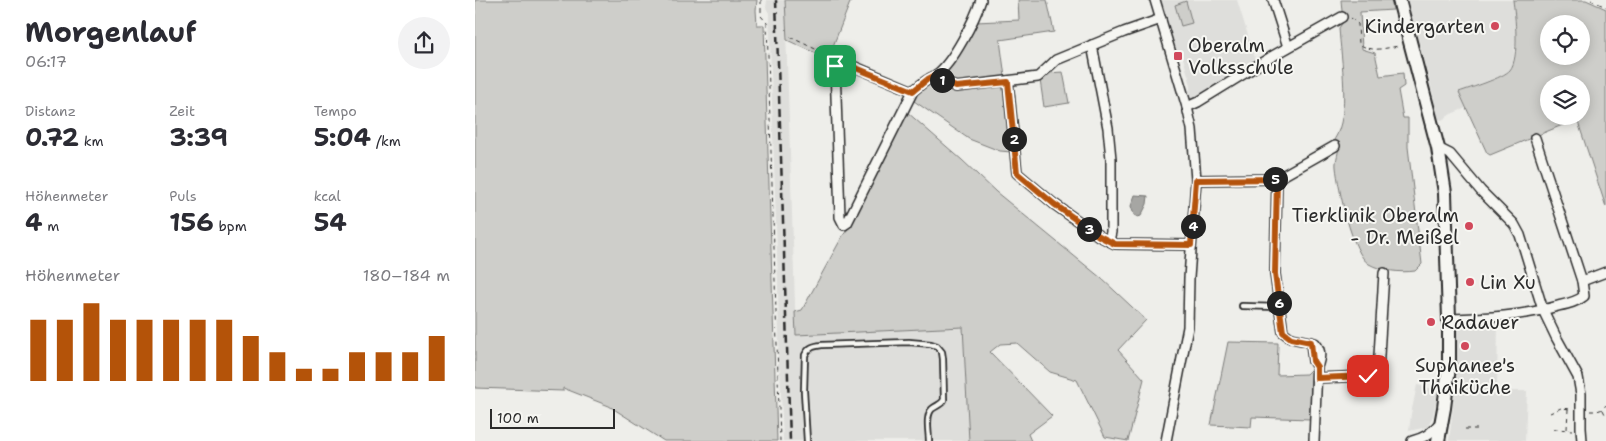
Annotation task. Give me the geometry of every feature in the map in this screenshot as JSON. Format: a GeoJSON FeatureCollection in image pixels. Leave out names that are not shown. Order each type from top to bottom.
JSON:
{"type":"FeatureCollection","features":[{"type":"Feature","properties":{"kind":"main road"},"geometry":{"type":"LineString","coordinates":[[1399,0],[1438,148],[1445,193],[1449,367],[1438,441]]}},
{"type":"Feature","properties":{"kind":"street"},"geometry":{"type":"LineString","coordinates":[[913,91],[836,60],[840,217],[844,224],[847,223],[913,91],[936,75],[947,63],[963,39],[981,0]]}},
{"type":"Feature","properties":{"kind":"street"},"geometry":{"type":"LineString","coordinates":[[1155,0],[1187,107],[1192,129],[1196,180],[1188,327],[1166,441]]}},
{"type":"Feature","properties":{"kind":"street"},"geometry":{"type":"LineString","coordinates":[[1273,0],[1288,47]]}},
{"type":"Feature","properties":{"kind":"street"},"geometry":{"type":"LineString","coordinates":[[1187,107],[1343,17]]}},
{"type":"Feature","properties":{"kind":"street"},"geometry":{"type":"LineString","coordinates":[[936,75],[944,82],[956,87],[1008,82],[1038,76],[1056,60],[1161,19]]}},
{"type":"Feature","properties":{"kind":"street"},"geometry":{"type":"LineString","coordinates":[[1092,45],[1111,159],[1111,232],[1109,241]]}},
{"type":"Feature","properties":{"kind":"street"},"geometry":{"type":"LineString","coordinates":[[1008,82],[1017,173],[1054,204],[1109,241],[1120,245],[1177,243],[1191,245]]}},
{"type":"Feature","properties":{"kind":"street"},"geometry":{"type":"LineString","coordinates":[[1449,319],[1483,318],[1543,310],[1584,296],[1582,281],[1535,138]]}},
{"type":"Feature","properties":{"kind":"street"},"geometry":{"type":"LineString","coordinates":[[1196,180],[1277,179],[1335,146]]}},
{"type":"Feature","properties":{"kind":"street"},"geometry":{"type":"LineString","coordinates":[[1438,148],[1450,154],[1481,191],[1514,224],[1527,256],[1543,310],[1578,377],[1581,392],[1582,441]]}},
{"type":"Feature","properties":{"kind":"street"},"geometry":{"type":"LineString","coordinates":[[1277,179],[1275,274],[1283,332],[1291,338],[1311,342],[1313,361],[1317,367],[1314,441]]}},
{"type":"Feature","properties":{"kind":"street"},"geometry":{"type":"LineString","coordinates":[[1582,281],[1606,272]]}},
{"type":"Feature","properties":{"kind":"street"},"geometry":{"type":"LineString","coordinates":[[1317,378],[1368,376],[1375,375],[1378,372],[1384,274]]}},
{"type":"Feature","properties":{"kind":"street"},"geometry":{"type":"LineString","coordinates":[[1412,441],[1422,439],[1438,425],[1441,426]]}},
{"type":"Feature","properties":{"kind":"lane"},"geometry":{"type":"LineString","coordinates":[[1242,306],[1280,307]]}},
{"type":"Feature","properties":{"kind":"lane"},"geometry":{"type":"LineString","coordinates":[[807,441],[804,391],[805,355],[807,350],[812,346],[822,345],[909,342],[931,344],[937,346],[942,352],[945,400],[942,404],[934,407],[928,417],[929,441]]}},
{"type":"Feature","properties":{"kind":"path"},"geometry":{"type":"LineString","coordinates":[[761,0],[761,16],[767,23],[780,441]]}},
{"type":"Feature","properties":{"kind":"path"},"geometry":{"type":"LineString","coordinates":[[1591,0],[1606,7]]}},
{"type":"Feature","properties":{"kind":"path"},"geometry":{"type":"LineString","coordinates":[[1343,17],[1352,18],[1358,24],[1359,44],[1367,49],[1410,44]]}},
{"type":"Feature","properties":{"kind":"path"},"geometry":{"type":"LineString","coordinates":[[790,37],[836,60]]}},
{"type":"Feature","properties":{"kind":"path"},"geometry":{"type":"LineString","coordinates":[[1550,413],[1561,408],[1597,411],[1603,409],[1606,405]]}},
{"type":"Feature","properties":{"kind":"path"},"geometry":{"type":"LineString","coordinates":[[1567,430],[1568,409]]}},
{"type":"Feature","properties":{"kind":"path"},"geometry":{"type":"LineString","coordinates":[[1603,409],[1606,416]]}},
{"type":"Feature","properties":{"kind":"path"},"geometry":{"type":"LineString","coordinates":[[1465,429],[1477,429]]}},
{"type":"Feature","properties":{"kind":"path"},"geometry":{"type":"LineString","coordinates":[[1554,430],[1581,430]]}},
{"type":"Feature","properties":{"kind":"shaded area"},"geometry":{"type":"Polygon","coordinates":[[[475,0],[757,0],[757,25],[764,25],[777,441],[664,441],[609,406],[563,388],[563,391],[475,388],[475,0]]]}},
{"type":"Feature","properties":{"kind":"shaded area"},"geometry":{"type":"Polygon","coordinates":[[[767,0],[785,0],[796,335],[963,327],[969,441],[783,441],[780,370],[778,367],[778,283],[767,0]]]}},
{"type":"Feature","properties":{"kind":"shaded area"},"geometry":{"type":"Polygon","coordinates":[[[785,0],[851,0],[828,59],[787,40],[785,0]]]}},
{"type":"Feature","properties":{"kind":"shaded area"},"geometry":{"type":"Polygon","coordinates":[[[1018,0],[1047,0],[1054,32],[1000,40],[1005,77],[956,83],[947,79],[944,74],[945,70],[976,22],[1019,20],[1018,0]]]}},
{"type":"Feature","properties":{"kind":"shaded area"},"geometry":{"type":"Polygon","coordinates":[[[1161,0],[1237,0],[1256,61],[1197,99],[1191,98],[1189,91],[1191,85],[1183,58],[1177,55],[1161,0]]]}},
{"type":"Feature","properties":{"kind":"shaded area"},"geometry":{"type":"Polygon","coordinates":[[[1341,0],[1391,0],[1393,10],[1360,12],[1362,49],[1375,53],[1380,76],[1403,73],[1404,86],[1398,90],[1403,118],[1408,118],[1408,147],[1422,264],[1415,271],[1392,271],[1369,264],[1357,247],[1347,219],[1336,167],[1338,144],[1334,140],[1339,129],[1344,102],[1339,28],[1343,22],[1341,0]]]}},
{"type":"Feature","properties":{"kind":"shaded area"},"geometry":{"type":"Polygon","coordinates":[[[1407,0],[1513,0],[1516,34],[1513,64],[1509,71],[1460,92],[1466,108],[1442,120],[1437,118],[1433,94],[1407,0]]]}},
{"type":"Feature","properties":{"kind":"shaded area"},"geometry":{"type":"Polygon","coordinates":[[[1513,0],[1586,0],[1606,9],[1606,207],[1579,125],[1590,125],[1590,75],[1540,75],[1540,125],[1562,125],[1490,155],[1487,153],[1459,92],[1494,79],[1510,70],[1515,56],[1516,26],[1513,0]]]}},
{"type":"Feature","properties":{"kind":"shaded area"},"geometry":{"type":"Polygon","coordinates":[[[1186,1],[1192,23],[1181,26],[1175,5],[1186,1]]]}},
{"type":"Feature","properties":{"kind":"shaded area"},"geometry":{"type":"Polygon","coordinates":[[[1063,72],[1069,103],[1044,107],[1040,80],[1047,73],[1063,72]]]}},
{"type":"Feature","properties":{"kind":"shaded area"},"geometry":{"type":"Polygon","coordinates":[[[928,83],[952,90],[1000,86],[1003,88],[1011,152],[1000,151],[969,139],[914,101],[916,92],[928,83]]]}},
{"type":"Feature","properties":{"kind":"shaded area"},"geometry":{"type":"Polygon","coordinates":[[[907,112],[996,192],[1101,278],[1146,320],[1118,350],[1144,379],[1128,441],[1105,437],[1077,380],[1050,372],[1017,343],[1000,344],[990,352],[1052,416],[1028,434],[1031,441],[969,441],[963,327],[796,335],[795,312],[802,310],[842,237],[852,223],[866,189],[907,112]]]}},
{"type":"Feature","properties":{"kind":"shaded area"},"geometry":{"type":"Polygon","coordinates":[[[1135,195],[1148,196],[1147,204],[1141,216],[1138,217],[1134,215],[1131,206],[1135,195]]]}},
{"type":"Feature","properties":{"kind":"shaded area"},"geometry":{"type":"Polygon","coordinates":[[[1498,320],[1497,391],[1527,391],[1525,441],[1449,441],[1455,391],[1457,326],[1463,323],[1498,320]]]}},
{"type":"Feature","properties":{"kind":"shaded area"},"geometry":{"type":"Polygon","coordinates":[[[1228,342],[1278,343],[1277,375],[1306,374],[1311,369],[1310,419],[1252,417],[1251,427],[1211,425],[1228,342]]]}},
{"type":"Feature","properties":{"kind":"shaded area"},"geometry":{"type":"Polygon","coordinates":[[[1417,385],[1438,390],[1433,416],[1427,427],[1409,431],[1411,414],[1417,385]]]}},
{"type":"Feature","properties":{"kind":"railway"},"geometry":{"type":"LineString","coordinates":[[776,0],[790,441]]}},
{"type":"Feature","properties":{"kind":"place","name":"Kindergarten"},"geometry":{"type":"Point","coordinates":[1495,26]}},
{"type":"Feature","properties":{"kind":"place","name":"Oberalm Volksschule"},"geometry":{"type":"Point","coordinates":[1178,56]}},
{"type":"Feature","properties":{"kind":"place","name":"Tierklinik Oberalm - Dr. Meißel"},"geometry":{"type":"Point","coordinates":[1469,226]}},
{"type":"Feature","properties":{"kind":"place","name":"Lin Xu"},"geometry":{"type":"Point","coordinates":[1470,282]}},
{"type":"Feature","properties":{"kind":"place","name":"Radauer"},"geometry":{"type":"Point","coordinates":[1431,322]}},
{"type":"Feature","properties":{"kind":"place","name":"Suphanee's Thaiküche"},"geometry":{"type":"Point","coordinates":[1465,346]}},
{"type":"Feature","properties":{"kind":"route"},"geometry":{"type":"LineString","coordinates":[[835,66],[836,60],[913,91],[936,75],[944,82],[956,87],[1008,82],[1017,173],[1054,204],[1099,236],[1115,244],[1177,243],[1191,245],[1196,180],[1277,179],[1275,274],[1281,328],[1291,338],[1311,342],[1313,361],[1317,367],[1317,378],[1368,376]]}}]}
